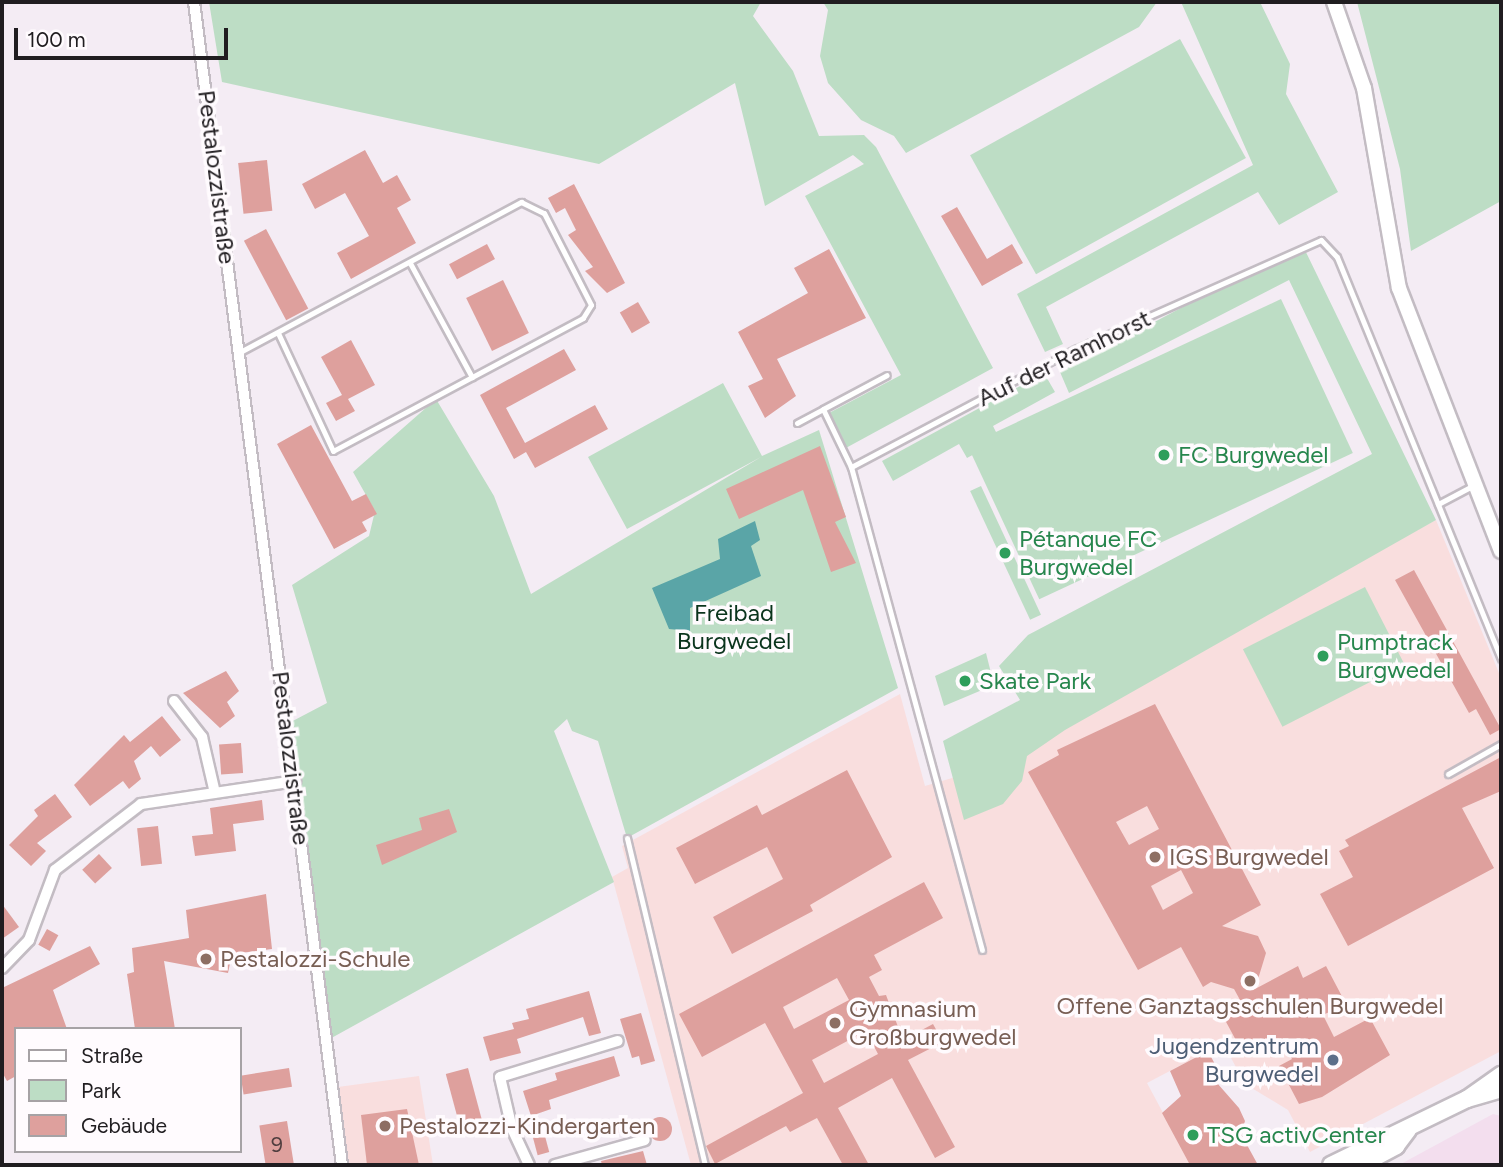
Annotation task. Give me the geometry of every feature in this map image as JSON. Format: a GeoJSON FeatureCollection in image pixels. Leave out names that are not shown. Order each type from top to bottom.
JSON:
{"type":"FeatureCollection","features":[{"type":"Feature","properties":{"kind":"main road"},"geometry":{"type":"LineString","coordinates":[[1331,1165],[1408,1130],[1467,1099],[1501,1075]]}},
{"type":"Feature","properties":{"kind":"main road"},"geometry":{"type":"LineString","coordinates":[[1467,1099],[1501,1089]]}},
{"type":"Feature","properties":{"kind":"main road"},"geometry":{"type":"LineString","coordinates":[[1360,1165],[1396,1146],[1408,1130]]}},
{"type":"Feature","properties":{"kind":"street","name":"Pestalozzistraße"},"geometry":{"type":"LineString","coordinates":[[194,2],[342,1165]]}},
{"type":"Feature","properties":{"kind":"street"},"geometry":{"type":"LineString","coordinates":[[1334,2],[1364,88],[1398,288],[1501,551]]}},
{"type":"Feature","properties":{"kind":"street"},"geometry":{"type":"LineString","coordinates":[[174,701],[202,737],[215,793]]}},
{"type":"Feature","properties":{"kind":"street"},"geometry":{"type":"LineString","coordinates":[[2,968],[29,940],[55,870],[141,804],[295,781]]}},
{"type":"Feature","properties":{"kind":"street"},"geometry":{"type":"LineString","coordinates":[[529,1165],[512,1129],[500,1077],[618,1041]]}},
{"type":"Feature","properties":{"kind":"street"},"geometry":{"type":"LineString","coordinates":[[555,1165],[645,1140]]}},
{"type":"Feature","properties":{"kind":"lane"},"geometry":{"type":"LineString","coordinates":[[240,352],[411,264],[521,202],[544,214],[589,298],[588,312],[333,451],[278,333]]}},
{"type":"Feature","properties":{"kind":"lane","name":"Auf der Ramhorst"},"geometry":{"type":"LineString","coordinates":[[851,467],[1075,349],[1321,240],[1337,257],[1501,659]]}},
{"type":"Feature","properties":{"kind":"lane"},"geometry":{"type":"LineString","coordinates":[[411,264],[472,377]]}},
{"type":"Feature","properties":{"kind":"lane"},"geometry":{"type":"LineString","coordinates":[[797,423],[887,375]]}},
{"type":"Feature","properties":{"kind":"lane"},"geometry":{"type":"LineString","coordinates":[[823,409],[851,467],[982,950]]}},
{"type":"Feature","properties":{"kind":"lane"},"geometry":{"type":"LineString","coordinates":[[1438,504],[1474,485]]}},
{"type":"Feature","properties":{"kind":"lane"},"geometry":{"type":"LineString","coordinates":[[1448,774],[1501,744]]}},
{"type":"Feature","properties":{"kind":"lane"},"geometry":{"type":"LineString","coordinates":[[627,838],[705,1165]]}},
{"type":"Feature","properties":{"kind":"shaded area"},"geometry":{"type":"Polygon","coordinates":[[[1436,520],[1501,678],[1501,1051],[1310,1152],[1288,1110],[1245,1084],[1223,1043],[1147,1083],[1191,1165],[691,1165],[612,877],[628,868],[622,846],[900,694],[925,786],[952,778],[1436,520]]]}},
{"type":"Feature","properties":{"kind":"shaded area","name":"Pestalozzi-Kindergarten"},"geometry":{"type":"Polygon","coordinates":[[[419,1076],[433,1165],[349,1165],[338,1087],[419,1076]]]}},
{"type":"Feature","properties":{"kind":"shaded area"},"geometry":{"type":"Polygon","coordinates":[[[1493,1114],[1501,1116],[1501,1165],[1399,1165],[1493,1114]]]}},
{"type":"Feature","properties":{"kind":"green space"},"geometry":{"type":"Polygon","coordinates":[[[209,2],[761,2],[753,16],[793,71],[819,136],[864,135],[876,147],[993,368],[844,449],[829,413],[901,375],[805,196],[864,164],[853,155],[765,206],[735,83],[599,164],[222,82],[209,2]]]}},
{"type":"Feature","properties":{"kind":"green space"},"geometry":{"type":"Polygon","coordinates":[[[823,2],[1157,2],[1139,27],[906,153],[894,136],[861,120],[828,83],[820,56],[828,10],[823,2]]]}},
{"type":"Feature","properties":{"kind":"green space"},"geometry":{"type":"Polygon","coordinates":[[[1181,2],[1260,2],[1290,64],[1286,94],[1338,192],[1279,225],[1258,192],[1046,307],[1063,344],[1045,352],[1017,294],[1253,165],[1181,2]]]}},
{"type":"Feature","properties":{"kind":"green space"},"geometry":{"type":"Polygon","coordinates":[[[1357,2],[1501,2],[1501,201],[1411,251],[1400,169],[1357,2]]]}},
{"type":"Feature","properties":{"kind":"green space"},"geometry":{"type":"Polygon","coordinates":[[[1180,39],[1246,158],[1036,274],[970,155],[1180,39]]]}},
{"type":"Feature","properties":{"kind":"green space"},"geometry":{"type":"Polygon","coordinates":[[[1302,244],[1436,520],[1065,730],[1027,756],[1022,781],[1003,804],[964,820],[943,741],[1020,700],[999,666],[1028,635],[1372,454],[1289,280],[1069,393],[1060,372],[1302,244]]]}},
{"type":"Feature","properties":{"kind":"green space","name":"FC Burgwedel"},"geometry":{"type":"Polygon","coordinates":[[[1281,299],[1353,453],[1039,599],[967,445],[1281,299]]]}},
{"type":"Feature","properties":{"kind":"green space"},"geometry":{"type":"Polygon","coordinates":[[[1044,373],[1055,392],[993,426],[1000,440],[967,458],[959,444],[893,481],[882,461],[1044,373]]]}},
{"type":"Feature","properties":{"kind":"green space","name":"Freibad Burgwedel"},"geometry":{"type":"Polygon","coordinates":[[[723,383],[762,456],[819,430],[898,688],[627,838],[598,741],[572,731],[567,719],[554,731],[614,882],[326,1041],[287,724],[327,703],[292,585],[369,536],[375,511],[353,472],[436,399],[494,496],[531,594],[761,457],[627,529],[588,457],[723,383]]]}},
{"type":"Feature","properties":{"kind":"green space","name":"Pétanque FC Burgwedel"},"geometry":{"type":"Polygon","coordinates":[[[981,486],[1041,615],[1030,620],[970,491],[981,486]]]}},
{"type":"Feature","properties":{"kind":"green space","name":"Pumptrack Burgwedel"},"geometry":{"type":"Polygon","coordinates":[[[1365,587],[1404,665],[1282,727],[1243,649],[1365,587]]]}},
{"type":"Feature","properties":{"kind":"green space","name":"Skate Park"},"geometry":{"type":"Polygon","coordinates":[[[986,653],[994,685],[944,706],[935,676],[986,653]]]}},
{"type":"Feature","properties":{"kind":"water"},"geometry":{"type":"Polygon","coordinates":[[[755,521],[760,540],[751,546],[761,576],[690,608],[690,631],[669,629],[652,588],[720,559],[718,539],[755,521]]]}},
{"type":"Feature","properties":{"kind":"building"},"geometry":{"type":"Polygon","coordinates":[[[365,150],[383,183],[397,175],[411,200],[397,208],[416,243],[351,279],[337,253],[369,236],[345,193],[315,209],[302,184],[365,150]]]}},
{"type":"Feature","properties":{"kind":"building"},"geometry":{"type":"Polygon","coordinates":[[[267,160],[272,211],[243,214],[238,163],[267,160]]]}},
{"type":"Feature","properties":{"kind":"building"},"geometry":{"type":"Polygon","coordinates":[[[574,184],[625,283],[607,293],[585,271],[593,267],[568,235],[576,230],[565,208],[556,213],[548,198],[574,184]]]}},
{"type":"Feature","properties":{"kind":"building"},"geometry":{"type":"Polygon","coordinates":[[[957,207],[987,259],[1012,244],[1023,263],[982,286],[941,216],[957,207]]]}},
{"type":"Feature","properties":{"kind":"building"},"geometry":{"type":"Polygon","coordinates":[[[266,229],[308,308],[286,320],[244,241],[266,229]]]}},
{"type":"Feature","properties":{"kind":"building"},"geometry":{"type":"Polygon","coordinates":[[[487,244],[495,259],[457,279],[449,264],[487,244]]]}},
{"type":"Feature","properties":{"kind":"building"},"geometry":{"type":"Polygon","coordinates":[[[829,249],[866,318],[777,359],[796,396],[765,418],[748,386],[763,379],[738,332],[808,293],[794,268],[829,249]]]}},
{"type":"Feature","properties":{"kind":"building"},"geometry":{"type":"Polygon","coordinates":[[[503,280],[529,333],[492,351],[466,298],[503,280]]]}},
{"type":"Feature","properties":{"kind":"building"},"geometry":{"type":"Polygon","coordinates":[[[638,302],[650,323],[632,333],[620,312],[638,302]]]}},
{"type":"Feature","properties":{"kind":"building"},"geometry":{"type":"Polygon","coordinates":[[[351,340],[375,385],[348,399],[355,411],[336,421],[326,403],[342,395],[321,357],[351,340]]]}},
{"type":"Feature","properties":{"kind":"building"},"geometry":{"type":"Polygon","coordinates":[[[564,349],[576,370],[506,408],[525,443],[595,405],[608,429],[535,468],[526,452],[514,459],[480,395],[564,349]]]}},
{"type":"Feature","properties":{"kind":"building"},"geometry":{"type":"Polygon","coordinates":[[[311,425],[352,501],[366,494],[377,514],[362,522],[367,531],[334,549],[277,444],[311,425]]]}},
{"type":"Feature","properties":{"kind":"building"},"geometry":{"type":"Polygon","coordinates":[[[820,446],[846,517],[835,522],[856,563],[831,572],[803,490],[739,519],[726,489],[820,446]]]}},
{"type":"Feature","properties":{"kind":"building"},"geometry":{"type":"Polygon","coordinates":[[[1414,570],[1501,729],[1490,735],[1476,709],[1469,713],[1395,580],[1414,570]]]}},
{"type":"Feature","properties":{"kind":"building"},"geometry":{"type":"Polygon","coordinates":[[[226,671],[239,691],[227,702],[235,716],[220,728],[183,693],[226,671]]]}},
{"type":"Feature","properties":{"kind":"building"},"geometry":{"type":"Polygon","coordinates":[[[1155,704],[1261,905],[1222,926],[1258,936],[1266,953],[1255,989],[1298,966],[1303,978],[1326,966],[1346,1004],[1323,1015],[1334,1037],[1370,1018],[1390,1055],[1322,1097],[1299,1104],[1279,1066],[1292,1059],[1281,1038],[1245,1057],[1225,1020],[1245,1009],[1234,989],[1211,982],[1203,987],[1181,947],[1138,970],[1028,772],[1059,755],[1057,750],[1155,704]],[[1147,806],[1116,822],[1129,845],[1159,829],[1147,806]],[[1181,870],[1151,886],[1163,910],[1193,893],[1181,870]]]}},
{"type":"Feature","properties":{"kind":"building"},"geometry":{"type":"Polygon","coordinates":[[[162,716],[181,740],[160,757],[151,746],[134,761],[141,779],[129,789],[123,781],[90,806],[74,785],[124,735],[130,742],[162,716]]]}},
{"type":"Feature","properties":{"kind":"building"},"geometry":{"type":"Polygon","coordinates":[[[241,743],[243,773],[221,774],[219,745],[241,743]]]}},
{"type":"Feature","properties":{"kind":"building"},"geometry":{"type":"Polygon","coordinates":[[[1501,757],[1501,791],[1462,808],[1494,868],[1348,946],[1320,894],[1353,877],[1339,851],[1349,846],[1345,840],[1501,757]]]}},
{"type":"Feature","properties":{"kind":"building"},"geometry":{"type":"Polygon","coordinates":[[[847,770],[892,857],[810,905],[813,911],[732,954],[713,917],[783,879],[767,847],[695,884],[676,848],[757,805],[762,815],[847,770]]]}},
{"type":"Feature","properties":{"kind":"building"},"geometry":{"type":"Polygon","coordinates":[[[55,794],[72,817],[37,843],[46,851],[31,866],[9,845],[38,816],[34,810],[55,794]]]}},
{"type":"Feature","properties":{"kind":"building"},"geometry":{"type":"Polygon","coordinates":[[[262,800],[264,820],[233,824],[236,851],[195,856],[192,836],[213,834],[210,808],[262,800]]]}},
{"type":"Feature","properties":{"kind":"building"},"geometry":{"type":"Polygon","coordinates":[[[449,809],[457,832],[382,865],[376,845],[422,830],[419,818],[449,809]]]}},
{"type":"Feature","properties":{"kind":"building"},"geometry":{"type":"Polygon","coordinates":[[[158,826],[162,864],[141,866],[137,828],[158,826]]]}},
{"type":"Feature","properties":{"kind":"building"},"geometry":{"type":"Polygon","coordinates":[[[99,854],[112,868],[95,884],[82,870],[99,854]]]}},
{"type":"Feature","properties":{"kind":"building"},"geometry":{"type":"Polygon","coordinates":[[[924,882],[943,918],[874,955],[882,970],[869,977],[879,996],[886,995],[903,1040],[933,1024],[943,1042],[908,1060],[955,1147],[935,1158],[892,1078],[838,1108],[869,1165],[843,1165],[817,1118],[790,1132],[786,1126],[715,1164],[706,1146],[803,1093],[765,1023],[702,1057],[679,1014],[924,882]],[[837,978],[783,1007],[794,1029],[849,1000],[837,978]],[[866,1031],[812,1060],[824,1083],[878,1054],[866,1031]]]}},
{"type":"Feature","properties":{"kind":"building","name":"Pestalozzi-Schule"},"geometry":{"type":"Polygon","coordinates":[[[266,894],[272,949],[232,954],[228,973],[164,961],[175,1027],[135,1027],[127,974],[134,972],[132,948],[189,938],[186,910],[266,894]]]}},
{"type":"Feature","properties":{"kind":"building"},"geometry":{"type":"Polygon","coordinates":[[[2,904],[19,927],[2,939],[2,904]]]}},
{"type":"Feature","properties":{"kind":"building"},"geometry":{"type":"Polygon","coordinates":[[[47,929],[58,935],[50,951],[38,945],[47,929]]]}},
{"type":"Feature","properties":{"kind":"building"},"geometry":{"type":"Polygon","coordinates":[[[90,946],[100,964],[53,990],[66,1027],[14,1027],[14,1077],[7,1081],[2,1072],[2,988],[90,946]]]}},
{"type":"Feature","properties":{"kind":"building"},"geometry":{"type":"Polygon","coordinates":[[[589,991],[601,1033],[589,1036],[583,1017],[517,1039],[521,1053],[490,1061],[483,1037],[514,1029],[512,1023],[529,1019],[526,1009],[589,991]]]}},
{"type":"Feature","properties":{"kind":"building"},"geometry":{"type":"Polygon","coordinates":[[[641,1013],[655,1061],[641,1065],[639,1056],[632,1058],[620,1019],[641,1013]]]}},
{"type":"Feature","properties":{"kind":"building"},"geometry":{"type":"Polygon","coordinates":[[[1208,1051],[1218,1070],[1210,1075],[1239,1108],[1245,1121],[1241,1134],[1258,1165],[1190,1165],[1162,1113],[1181,1096],[1170,1071],[1208,1051]]]}},
{"type":"Feature","properties":{"kind":"building"},"geometry":{"type":"Polygon","coordinates":[[[614,1056],[620,1076],[549,1100],[551,1109],[531,1116],[523,1091],[557,1080],[555,1073],[614,1056]]]}},
{"type":"Feature","properties":{"kind":"building"},"geometry":{"type":"Polygon","coordinates":[[[289,1068],[292,1087],[244,1094],[242,1075],[289,1068]]]}},
{"type":"Feature","properties":{"kind":"building"},"geometry":{"type":"Polygon","coordinates":[[[468,1068],[482,1120],[460,1126],[446,1074],[468,1068]]]}},
{"type":"Feature","properties":{"kind":"building"},"geometry":{"type":"Polygon","coordinates":[[[407,1109],[419,1165],[367,1165],[361,1115],[407,1109]]]}},
{"type":"Feature","properties":{"kind":"building"},"geometry":{"type":"Polygon","coordinates":[[[627,1117],[631,1128],[613,1135],[609,1123],[627,1117]]]}},
{"type":"Feature","properties":{"kind":"building"},"geometry":{"type":"Polygon","coordinates":[[[660,1117],[669,1120],[672,1129],[669,1138],[660,1141],[651,1138],[648,1129],[651,1120],[660,1117]]]}},
{"type":"Feature","properties":{"kind":"building"},"geometry":{"type":"Polygon","coordinates":[[[287,1121],[294,1165],[266,1165],[259,1125],[287,1121]]]}},
{"type":"Feature","properties":{"kind":"building"},"geometry":{"type":"Polygon","coordinates":[[[542,1125],[549,1152],[538,1155],[530,1128],[542,1125]]]}},
{"type":"Feature","properties":{"kind":"building"},"geometry":{"type":"Polygon","coordinates":[[[643,1151],[647,1165],[602,1165],[601,1161],[643,1151]]]}},
{"type":"Feature","properties":{"kind":"place","name":"FC Burgwedel"},"geometry":{"type":"Point","coordinates":[1164,455]}},
{"type":"Feature","properties":{"kind":"place","name":"Pétanque FC Burgwedel"},"geometry":{"type":"Point","coordinates":[1005,553]}},
{"type":"Feature","properties":{"kind":"place","name":"Pumptrack Burgwedel"},"geometry":{"type":"Point","coordinates":[1323,656]}},
{"type":"Feature","properties":{"kind":"place","name":"Skate Park"},"geometry":{"type":"Point","coordinates":[965,681]}},
{"type":"Feature","properties":{"kind":"place","name":"IGS Burgwedel"},"geometry":{"type":"Point","coordinates":[1155,857]}},
{"type":"Feature","properties":{"kind":"place","name":"Pestalozzi-Schule"},"geometry":{"type":"Point","coordinates":[206,959]}},
{"type":"Feature","properties":{"kind":"place","name":"Offene Ganztagsschulen Burgwedel"},"geometry":{"type":"Point","coordinates":[1250,981]}},
{"type":"Feature","properties":{"kind":"place","name":"Gymnasium Großburgwedel"},"geometry":{"type":"Point","coordinates":[835,1023]}},
{"type":"Feature","properties":{"kind":"place","name":"Jugendzentrum Burgwedel"},"geometry":{"type":"Point","coordinates":[1333,1060]}},
{"type":"Feature","properties":{"kind":"place","name":"Pestalozzi-Kindergarten"},"geometry":{"type":"Point","coordinates":[385,1126]}},
{"type":"Feature","properties":{"kind":"place","name":"TSG activCenter"},"geometry":{"type":"Point","coordinates":[1193,1135]}}]}
